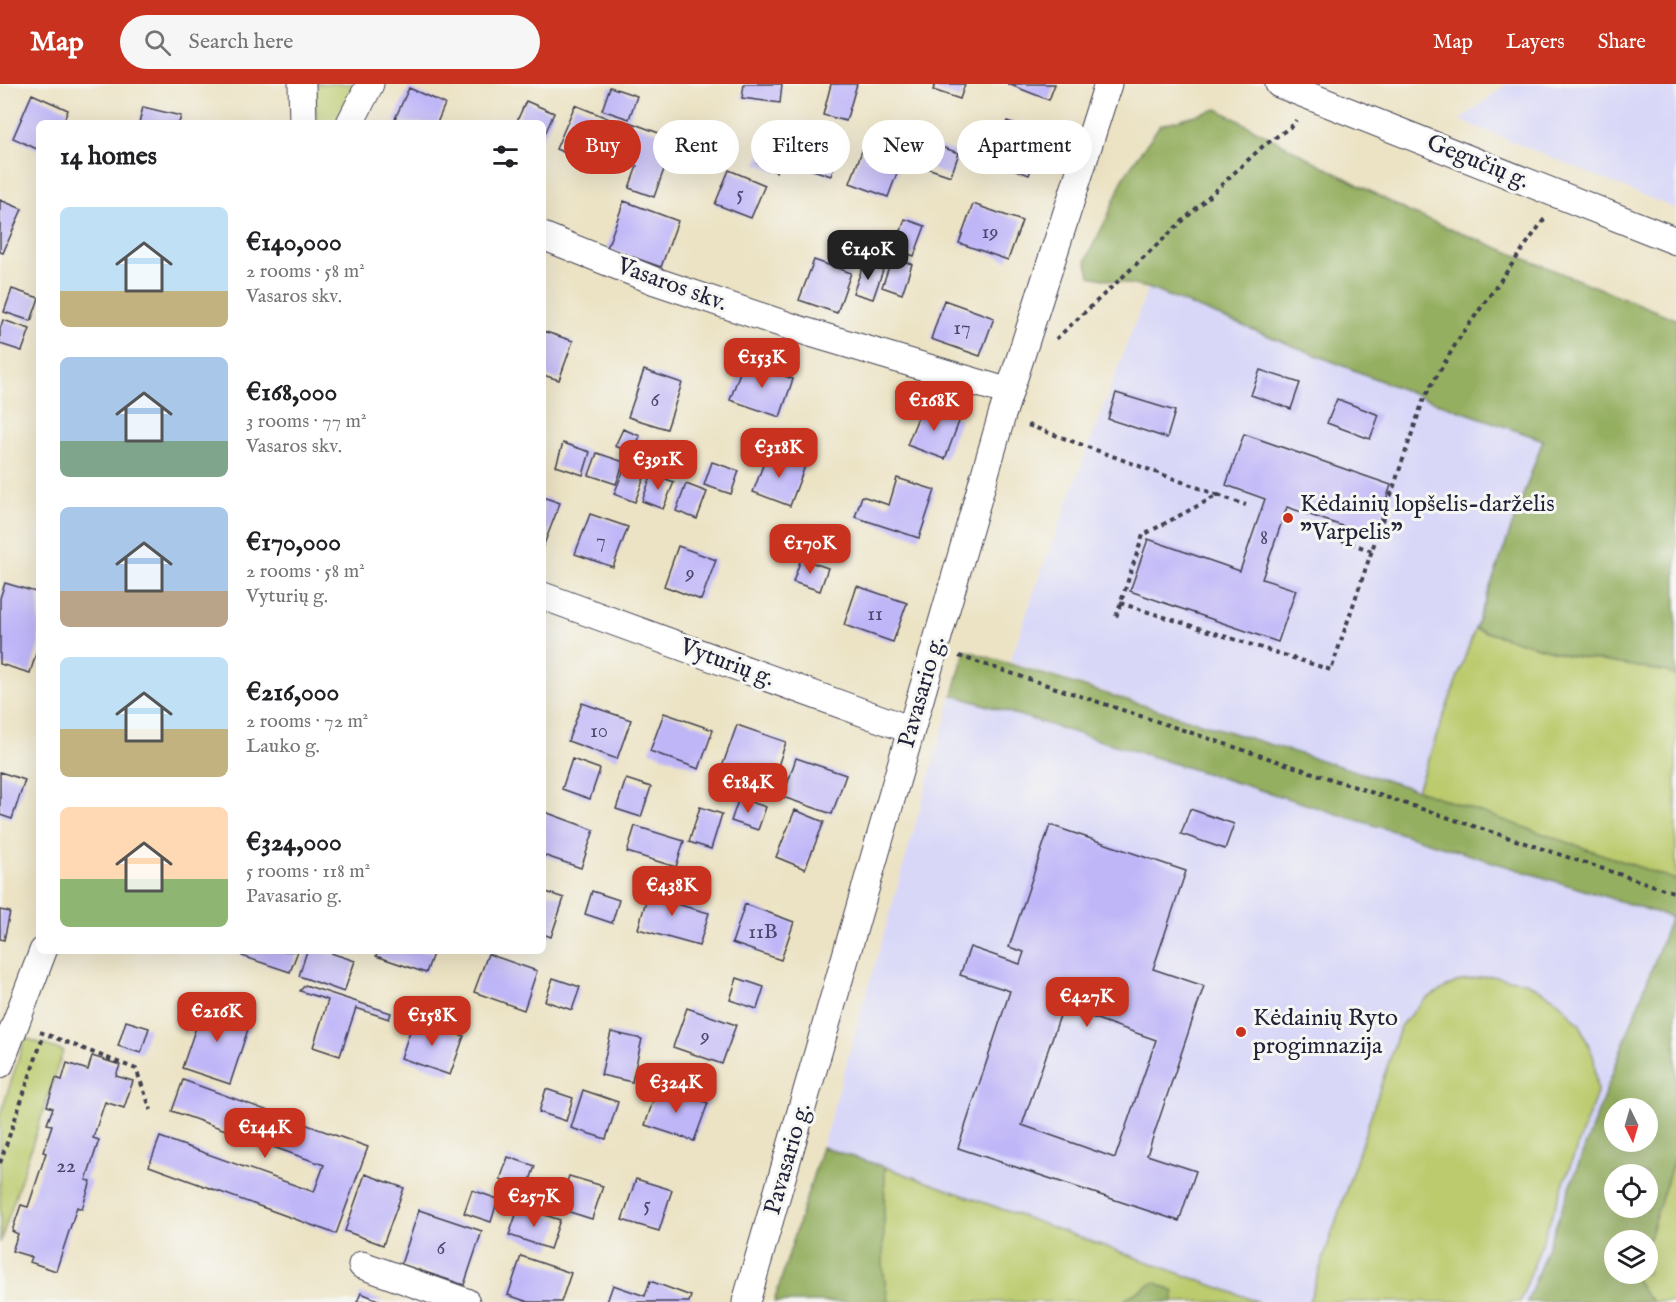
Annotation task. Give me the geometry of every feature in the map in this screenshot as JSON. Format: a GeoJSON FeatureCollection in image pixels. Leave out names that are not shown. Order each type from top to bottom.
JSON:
{"type":"FeatureCollection","features":[{"type":"Feature","properties":{"kind":"street"},"geometry":{"type":"LineString","coordinates":[[303,84],[303,120]]}},
{"type":"Feature","properties":{"kind":"street"},"geometry":{"type":"LineString","coordinates":[[352,120],[370,84]]}},
{"type":"Feature","properties":{"kind":"street","name":"Pavasario g."},"geometry":{"type":"LineString","coordinates":[[746,1302],[1005,404],[1108,84]]}},
{"type":"Feature","properties":{"kind":"street","name":"Gegučių g."},"geometry":{"type":"LineString","coordinates":[[1279,84],[1676,241]]}},
{"type":"Feature","properties":{"kind":"street","name":"Vasaros skv."},"geometry":{"type":"LineString","coordinates":[[546,237],[656,281],[804,331],[1005,404]]}},
{"type":"Feature","properties":{"kind":"street","name":"Vyturių g."},"geometry":{"type":"LineString","coordinates":[[546,597],[911,730]]}},
{"type":"Feature","properties":{"kind":"street"},"geometry":{"type":"LineString","coordinates":[[0,1064],[42,954]]}},
{"type":"Feature","properties":{"kind":"street"},"geometry":{"type":"LineString","coordinates":[[362,1265],[466,1302]]}},
{"type":"Feature","properties":{"kind":"path"},"geometry":{"type":"LineString","coordinates":[[1019,361],[1058,338],[1262,147],[1293,125],[1309,95]]}},
{"type":"Feature","properties":{"kind":"path"},"geometry":{"type":"LineString","coordinates":[[1120,603],[1331,670],[1424,398],[1458,340],[1562,196]]}},
{"type":"Feature","properties":{"kind":"path"},"geometry":{"type":"LineString","coordinates":[[1005,404],[1246,505]]}},
{"type":"Feature","properties":{"kind":"path"},"geometry":{"type":"LineString","coordinates":[[1116,617],[1143,535],[1218,495]]}},
{"type":"Feature","properties":{"kind":"path"},"geometry":{"type":"LineString","coordinates":[[1325,534],[1372,551]]}},
{"type":"Feature","properties":{"kind":"path"},"geometry":{"type":"LineString","coordinates":[[935,648],[1676,893]]}},
{"type":"Feature","properties":{"kind":"path"},"geometry":{"type":"LineString","coordinates":[[0,1163],[44,1034],[136,1069],[151,1110]]}},
{"type":"Feature","properties":{"kind":"shaded area"},"geometry":{"type":"Polygon","coordinates":[[[1507,84],[1676,84],[1676,209],[1460,120],[1507,84]]]}},
{"type":"Feature","properties":{"kind":"shaded area","name":"Kėdainių lopšelis-darželis \"Varpelis\""},"geometry":{"type":"Polygon","coordinates":[[[1148,288],[1424,398],[1543,440],[1417,790],[1010,662],[1035,589],[1148,288]]]}},
{"type":"Feature","properties":{"kind":"shaded area","name":"Kėdainių Ryto progimnazija"},"geometry":{"type":"Polygon","coordinates":[[[953,695],[1671,917],[1527,1302],[1259,1302],[885,1167],[822,1147],[953,695]]]}},
{"type":"Feature","properties":{"kind":"green space"},"geometry":{"type":"Polygon","coordinates":[[[315,84],[354,84],[337,120],[316,120],[315,84]]]}},
{"type":"Feature","properties":{"kind":"green space"},"geometry":{"type":"Polygon","coordinates":[[[1217,109],[1409,212],[1676,319],[1676,677],[1668,672],[1566,655],[1475,629],[1543,440],[1424,398],[1148,288],[1090,276],[1086,259],[1107,218],[1124,176],[1160,125],[1217,109]]]}},
{"type":"Feature","properties":{"kind":"green space"},"geometry":{"type":"Polygon","coordinates":[[[1475,629],[1566,655],[1668,672],[1676,677],[1676,880],[1417,790],[1475,629]]]}},
{"type":"Feature","properties":{"kind":"green space"},"geometry":{"type":"Polygon","coordinates":[[[965,650],[1417,790],[1676,880],[1676,1153],[1658,1209],[1658,1164],[1604,1164],[1604,1218],[1655,1218],[1651,1230],[1604,1230],[1604,1284],[1639,1284],[1653,1302],[1527,1302],[1671,917],[953,695],[965,650]]]}},
{"type":"Feature","properties":{"kind":"green space"},"geometry":{"type":"Polygon","coordinates":[[[1491,976],[1526,982],[1556,999],[1580,1025],[1594,1058],[1597,1093],[1520,1302],[1309,1302],[1401,1025],[1425,999],[1456,982],[1491,976]]]}},
{"type":"Feature","properties":{"kind":"green space"},"geometry":{"type":"Polygon","coordinates":[[[25,1038],[63,1051],[0,1243],[0,1116],[25,1038]]]}},
{"type":"Feature","properties":{"kind":"green space"},"geometry":{"type":"Polygon","coordinates":[[[822,1147],[885,1167],[883,1268],[888,1302],[774,1302],[822,1147]]]}},
{"type":"Feature","properties":{"kind":"green space"},"geometry":{"type":"Polygon","coordinates":[[[1676,1153],[1676,1302],[1653,1302],[1639,1284],[1658,1284],[1658,1230],[1651,1230],[1655,1218],[1658,1218],[1658,1209],[1676,1153]]]}},
{"type":"Feature","properties":{"kind":"green space"},"geometry":{"type":"Polygon","coordinates":[[[885,1167],[1259,1302],[1173,1302],[1174,1292],[1126,1298],[1127,1302],[888,1302],[883,1268],[885,1167]]]}},
{"type":"Feature","properties":{"kind":"green space"},"geometry":{"type":"Polygon","coordinates":[[[1155,1282],[1174,1292],[1173,1302],[1127,1302],[1126,1298],[1155,1282]]]}},
{"type":"Feature","properties":{"kind":"building"},"geometry":{"type":"Polygon","coordinates":[[[744,84],[782,84],[780,103],[742,98],[744,84]]]}},
{"type":"Feature","properties":{"kind":"building"},"geometry":{"type":"Polygon","coordinates":[[[831,84],[857,84],[846,120],[823,115],[831,84]]]}},
{"type":"Feature","properties":{"kind":"building"},"geometry":{"type":"Polygon","coordinates":[[[935,84],[965,84],[960,99],[933,90],[935,84]]]}},
{"type":"Feature","properties":{"kind":"building"},"geometry":{"type":"Polygon","coordinates":[[[1008,84],[1055,84],[1049,100],[1008,84]]]}},
{"type":"Feature","properties":{"kind":"building"},"geometry":{"type":"Polygon","coordinates":[[[610,87],[637,96],[629,119],[602,110],[610,87]]]}},
{"type":"Feature","properties":{"kind":"building"},"geometry":{"type":"Polygon","coordinates":[[[409,88],[445,104],[438,120],[394,120],[409,88]]]}},
{"type":"Feature","properties":{"kind":"building"},"geometry":{"type":"Polygon","coordinates":[[[32,94],[68,110],[64,120],[36,120],[36,149],[13,138],[32,94]]]}},
{"type":"Feature","properties":{"kind":"building"},"geometry":{"type":"Polygon","coordinates":[[[526,101],[554,113],[546,132],[546,120],[517,120],[526,101]]]}},
{"type":"Feature","properties":{"kind":"building"},"geometry":{"type":"Polygon","coordinates":[[[575,105],[612,120],[569,120],[575,105]]]}},
{"type":"Feature","properties":{"kind":"building"},"geometry":{"type":"Polygon","coordinates":[[[143,107],[181,116],[180,120],[140,120],[143,107]]]}},
{"type":"Feature","properties":{"kind":"building"},"geometry":{"type":"Polygon","coordinates":[[[641,126],[653,131],[653,174],[662,174],[654,197],[629,188],[634,174],[641,174],[641,126]]]}},
{"type":"Feature","properties":{"kind":"building"},"geometry":{"type":"Polygon","coordinates":[[[564,130],[564,152],[556,149],[564,130]]]}},
{"type":"Feature","properties":{"kind":"building"},"geometry":{"type":"Polygon","coordinates":[[[945,148],[957,152],[951,176],[945,174],[945,148]]]}},
{"type":"Feature","properties":{"kind":"building"},"geometry":{"type":"Polygon","coordinates":[[[862,151],[862,174],[897,174],[888,197],[850,183],[862,151]]]}},
{"type":"Feature","properties":{"kind":"building"},"geometry":{"type":"Polygon","coordinates":[[[727,174],[739,174],[765,185],[751,218],[715,204],[727,174]]]}},
{"type":"Feature","properties":{"kind":"building"},"geometry":{"type":"Polygon","coordinates":[[[0,200],[22,209],[3,253],[0,252],[0,200]]]}},
{"type":"Feature","properties":{"kind":"building"},"geometry":{"type":"Polygon","coordinates":[[[624,201],[678,221],[661,267],[607,248],[624,201]]]}},
{"type":"Feature","properties":{"kind":"building"},"geometry":{"type":"Polygon","coordinates":[[[973,204],[1022,221],[1008,260],[959,243],[973,204]]]}},
{"type":"Feature","properties":{"kind":"building"},"geometry":{"type":"Polygon","coordinates":[[[905,219],[925,226],[914,256],[895,249],[905,219]]]}},
{"type":"Feature","properties":{"kind":"building"},"geometry":{"type":"Polygon","coordinates":[[[851,237],[887,245],[883,261],[848,253],[851,237]]]}},
{"type":"Feature","properties":{"kind":"building"},"geometry":{"type":"Polygon","coordinates":[[[892,258],[912,264],[902,294],[882,287],[892,258]]]}},
{"type":"Feature","properties":{"kind":"building"},"geometry":{"type":"Polygon","coordinates":[[[814,260],[851,273],[837,313],[799,300],[814,260]]]}},
{"type":"Feature","properties":{"kind":"building"},"geometry":{"type":"Polygon","coordinates":[[[864,263],[883,270],[873,299],[853,293],[864,263]]]}},
{"type":"Feature","properties":{"kind":"building"},"geometry":{"type":"Polygon","coordinates":[[[12,289],[36,297],[36,307],[31,321],[4,312],[12,289]]]}},
{"type":"Feature","properties":{"kind":"building"},"geometry":{"type":"Polygon","coordinates":[[[944,300],[994,318],[980,356],[931,339],[944,300]]]}},
{"type":"Feature","properties":{"kind":"building"},"geometry":{"type":"Polygon","coordinates":[[[3,320],[30,329],[22,351],[0,344],[0,329],[3,320]]]}},
{"type":"Feature","properties":{"kind":"building"},"geometry":{"type":"Polygon","coordinates":[[[546,332],[573,341],[559,380],[546,376],[546,332]]]}},
{"type":"Feature","properties":{"kind":"building"},"geometry":{"type":"Polygon","coordinates":[[[744,361],[793,379],[780,417],[730,400],[744,361]]]}},
{"type":"Feature","properties":{"kind":"building"},"geometry":{"type":"Polygon","coordinates":[[[644,370],[682,383],[667,429],[628,417],[644,370]]]}},
{"type":"Feature","properties":{"kind":"building"},"geometry":{"type":"Polygon","coordinates":[[[1260,370],[1300,383],[1291,409],[1251,395],[1260,370]]]}},
{"type":"Feature","properties":{"kind":"building"},"geometry":{"type":"Polygon","coordinates":[[[1116,393],[1175,411],[1167,438],[1108,419],[1116,393]]]}},
{"type":"Feature","properties":{"kind":"building"},"geometry":{"type":"Polygon","coordinates":[[[1337,399],[1379,415],[1370,439],[1327,423],[1337,399]]]}},
{"type":"Feature","properties":{"kind":"building"},"geometry":{"type":"Polygon","coordinates":[[[923,405],[960,419],[945,459],[907,445],[923,405]]]}},
{"type":"Feature","properties":{"kind":"building"},"geometry":{"type":"Polygon","coordinates":[[[623,429],[640,436],[633,453],[615,446],[623,429]]]}},
{"type":"Feature","properties":{"kind":"building"},"geometry":{"type":"Polygon","coordinates":[[[1244,434],[1391,485],[1374,537],[1287,507],[1262,579],[1296,590],[1278,642],[1130,591],[1148,539],[1240,571],[1265,499],[1226,485],[1244,434]]]}},
{"type":"Feature","properties":{"kind":"building"},"geometry":{"type":"Polygon","coordinates":[[[665,440],[686,448],[676,474],[654,466],[665,440]]]}},
{"type":"Feature","properties":{"kind":"building"},"geometry":{"type":"Polygon","coordinates":[[[563,443],[590,452],[583,475],[556,466],[563,443]]]}},
{"type":"Feature","properties":{"kind":"building"},"geometry":{"type":"Polygon","coordinates":[[[768,452],[805,466],[790,506],[753,492],[768,452]]]}},
{"type":"Feature","properties":{"kind":"building"},"geometry":{"type":"Polygon","coordinates":[[[597,453],[624,462],[616,484],[589,475],[597,453]]]}},
{"type":"Feature","properties":{"kind":"building"},"geometry":{"type":"Polygon","coordinates":[[[712,462],[739,471],[731,494],[704,485],[712,462]]]}},
{"type":"Feature","properties":{"kind":"building"},"geometry":{"type":"Polygon","coordinates":[[[625,467],[645,475],[635,502],[614,494],[625,467]]]}},
{"type":"Feature","properties":{"kind":"building"},"geometry":{"type":"Polygon","coordinates":[[[652,474],[674,482],[663,509],[642,501],[652,474]]]}},
{"type":"Feature","properties":{"kind":"building"},"geometry":{"type":"Polygon","coordinates":[[[897,478],[935,490],[919,538],[855,517],[862,496],[889,505],[897,478]]]}},
{"type":"Feature","properties":{"kind":"building"},"geometry":{"type":"Polygon","coordinates":[[[686,484],[707,492],[697,519],[676,511],[686,484]]]}},
{"type":"Feature","properties":{"kind":"building"},"geometry":{"type":"Polygon","coordinates":[[[546,498],[560,503],[546,539],[546,498]]]}},
{"type":"Feature","properties":{"kind":"building"},"geometry":{"type":"Polygon","coordinates":[[[590,514],[628,527],[613,567],[575,554],[590,514]]]}},
{"type":"Feature","properties":{"kind":"building"},"geometry":{"type":"Polygon","coordinates":[[[678,546],[716,560],[701,600],[664,586],[678,546]]]}},
{"type":"Feature","properties":{"kind":"building"},"geometry":{"type":"Polygon","coordinates":[[[801,559],[828,568],[820,591],[793,582],[801,559]]]}},
{"type":"Feature","properties":{"kind":"building"},"geometry":{"type":"Polygon","coordinates":[[[5,583],[36,592],[36,654],[30,673],[0,664],[0,598],[5,583]]]}},
{"type":"Feature","properties":{"kind":"building"},"geometry":{"type":"Polygon","coordinates":[[[857,586],[907,603],[893,642],[844,625],[857,586]]]}},
{"type":"Feature","properties":{"kind":"building"},"geometry":{"type":"Polygon","coordinates":[[[582,703],[631,720],[617,759],[568,741],[582,703]]]}},
{"type":"Feature","properties":{"kind":"building"},"geometry":{"type":"Polygon","coordinates":[[[664,713],[713,730],[699,769],[650,751],[664,713]]]}},
{"type":"Feature","properties":{"kind":"building"},"geometry":{"type":"Polygon","coordinates":[[[737,725],[786,742],[773,781],[723,764],[737,725]]]}},
{"type":"Feature","properties":{"kind":"building"},"geometry":{"type":"Polygon","coordinates":[[[796,758],[846,775],[832,814],[783,797],[796,758]]]}},
{"type":"Feature","properties":{"kind":"building"},"geometry":{"type":"Polygon","coordinates":[[[572,759],[600,769],[590,799],[562,789],[572,759]]]}},
{"type":"Feature","properties":{"kind":"building"},"geometry":{"type":"Polygon","coordinates":[[[0,772],[25,780],[12,819],[0,815],[0,772]]]}},
{"type":"Feature","properties":{"kind":"building"},"geometry":{"type":"Polygon","coordinates":[[[626,779],[651,787],[641,817],[616,809],[626,779]]]}},
{"type":"Feature","properties":{"kind":"building"},"geometry":{"type":"Polygon","coordinates":[[[739,798],[766,807],[758,830],[731,821],[739,798]]]}},
{"type":"Feature","properties":{"kind":"building"},"geometry":{"type":"Polygon","coordinates":[[[700,807],[722,814],[711,849],[689,842],[700,807]]]}},
{"type":"Feature","properties":{"kind":"building"},"geometry":{"type":"Polygon","coordinates":[[[1190,809],[1234,824],[1225,849],[1181,834],[1190,809]]]}},
{"type":"Feature","properties":{"kind":"building"},"geometry":{"type":"Polygon","coordinates":[[[795,810],[824,822],[805,869],[776,857],[795,810]]]}},
{"type":"Feature","properties":{"kind":"building"},"geometry":{"type":"Polygon","coordinates":[[[546,812],[594,830],[581,868],[546,856],[546,812]]]}},
{"type":"Feature","properties":{"kind":"building"},"geometry":{"type":"Polygon","coordinates":[[[1050,825],[1186,871],[1153,969],[1204,986],[1147,1155],[1196,1171],[1179,1221],[958,1148],[1010,991],[960,975],[970,947],[1020,964],[1024,952],[1009,947],[1050,825]],[[1063,1007],[1022,1125],[1115,1158],[1156,1040],[1063,1007]]]}},
{"type":"Feature","properties":{"kind":"building"},"geometry":{"type":"Polygon","coordinates":[[[635,826],[684,841],[676,867],[627,852],[635,826]]]}},
{"type":"Feature","properties":{"kind":"building"},"geometry":{"type":"Polygon","coordinates":[[[651,883],[680,891],[676,904],[709,913],[699,946],[638,929],[651,883]]]}},
{"type":"Feature","properties":{"kind":"building"},"geometry":{"type":"Polygon","coordinates":[[[592,891],[619,900],[612,923],[585,914],[592,891]]]}},
{"type":"Feature","properties":{"kind":"building"},"geometry":{"type":"Polygon","coordinates":[[[546,892],[564,898],[551,937],[546,935],[546,892]]]}},
{"type":"Feature","properties":{"kind":"building"},"geometry":{"type":"Polygon","coordinates":[[[745,904],[794,922],[781,960],[732,943],[745,904]]]}},
{"type":"Feature","properties":{"kind":"building"},"geometry":{"type":"Polygon","coordinates":[[[0,910],[10,912],[4,940],[0,939],[0,910]]]}},
{"type":"Feature","properties":{"kind":"building"},"geometry":{"type":"Polygon","coordinates":[[[242,954],[297,954],[290,972],[242,956],[242,954]]]}},
{"type":"Feature","properties":{"kind":"building"},"geometry":{"type":"Polygon","coordinates":[[[306,954],[334,954],[355,961],[344,992],[299,976],[306,954]]]}},
{"type":"Feature","properties":{"kind":"building"},"geometry":{"type":"Polygon","coordinates":[[[377,954],[433,954],[426,973],[376,956],[377,954]]]}},
{"type":"Feature","properties":{"kind":"building"},"geometry":{"type":"Polygon","coordinates":[[[488,954],[537,971],[524,1010],[474,992],[488,954]]]}},
{"type":"Feature","properties":{"kind":"building"},"geometry":{"type":"Polygon","coordinates":[[[553,978],[580,987],[572,1010],[545,1001],[553,978]]]}},
{"type":"Feature","properties":{"kind":"building"},"geometry":{"type":"Polygon","coordinates":[[[737,978],[764,987],[757,1009],[730,1000],[737,978]]]}},
{"type":"Feature","properties":{"kind":"building"},"geometry":{"type":"Polygon","coordinates":[[[305,985],[391,1013],[389,1019],[356,1008],[340,1056],[313,1047],[328,1000],[300,991],[305,985]]]}},
{"type":"Feature","properties":{"kind":"building"},"geometry":{"type":"Polygon","coordinates":[[[205,1001],[252,1017],[230,1084],[182,1068],[205,1001]]]}},
{"type":"Feature","properties":{"kind":"building"},"geometry":{"type":"Polygon","coordinates":[[[687,1008],[736,1025],[722,1064],[673,1047],[687,1008]]]}},
{"type":"Feature","properties":{"kind":"building"},"geometry":{"type":"Polygon","coordinates":[[[414,1019],[464,1036],[450,1075],[401,1058],[414,1019]]]}},
{"type":"Feature","properties":{"kind":"building"},"geometry":{"type":"Polygon","coordinates":[[[126,1021],[149,1028],[141,1053],[118,1046],[126,1021]]]}},
{"type":"Feature","properties":{"kind":"building"},"geometry":{"type":"Polygon","coordinates":[[[611,1032],[642,1039],[632,1082],[601,1075],[611,1032]]]}},
{"type":"Feature","properties":{"kind":"building"},"geometry":{"type":"Polygon","coordinates":[[[92,1056],[120,1065],[116,1076],[133,1081],[124,1108],[105,1102],[93,1138],[99,1140],[86,1180],[91,1181],[82,1209],[77,1207],[56,1271],[30,1262],[32,1257],[12,1251],[18,1234],[12,1231],[21,1205],[28,1207],[46,1153],[43,1152],[52,1125],[47,1124],[53,1108],[47,1106],[56,1078],[62,1080],[67,1063],[88,1070],[92,1056]]]}},
{"type":"Feature","properties":{"kind":"building"},"geometry":{"type":"Polygon","coordinates":[[[183,1080],[368,1147],[336,1234],[149,1166],[160,1137],[314,1192],[324,1165],[172,1111],[183,1080]]]}},
{"type":"Feature","properties":{"kind":"building"},"geometry":{"type":"Polygon","coordinates":[[[658,1086],[708,1103],[694,1141],[645,1125],[658,1086]]]}},
{"type":"Feature","properties":{"kind":"building"},"geometry":{"type":"Polygon","coordinates":[[[546,1089],[573,1098],[566,1121],[539,1112],[546,1089]]]}},
{"type":"Feature","properties":{"kind":"building"},"geometry":{"type":"Polygon","coordinates":[[[583,1090],[618,1102],[606,1139],[571,1128],[583,1090]]]}},
{"type":"Feature","properties":{"kind":"building"},"geometry":{"type":"Polygon","coordinates":[[[508,1157],[535,1166],[527,1189],[500,1180],[508,1157]]]}},
{"type":"Feature","properties":{"kind":"building"},"geometry":{"type":"Polygon","coordinates":[[[365,1174],[404,1188],[383,1245],[345,1231],[365,1174]]]}},
{"type":"Feature","properties":{"kind":"building"},"geometry":{"type":"Polygon","coordinates":[[[569,1176],[603,1186],[592,1219],[538,1202],[544,1184],[564,1190],[569,1176]]]}},
{"type":"Feature","properties":{"kind":"building"},"geometry":{"type":"Polygon","coordinates":[[[636,1179],[672,1190],[659,1231],[622,1220],[636,1179]]]}},
{"type":"Feature","properties":{"kind":"building"},"geometry":{"type":"Polygon","coordinates":[[[472,1190],[498,1199],[491,1222],[464,1213],[472,1190]]]}},
{"type":"Feature","properties":{"kind":"building"},"geometry":{"type":"Polygon","coordinates":[[[519,1206],[560,1220],[550,1249],[509,1235],[519,1206]]]}},
{"type":"Feature","properties":{"kind":"building"},"geometry":{"type":"Polygon","coordinates":[[[419,1210],[482,1231],[464,1285],[401,1264],[419,1210]]]}},
{"type":"Feature","properties":{"kind":"building"},"geometry":{"type":"Polygon","coordinates":[[[521,1256],[571,1273],[561,1302],[528,1302],[508,1295],[521,1256]]]}},
{"type":"Feature","properties":{"kind":"building"},"geometry":{"type":"Polygon","coordinates":[[[650,1281],[691,1296],[689,1302],[607,1302],[613,1285],[645,1296],[650,1281]]]}},
{"type":"Feature","properties":{"kind":"building"},"geometry":{"type":"Polygon","coordinates":[[[361,1293],[383,1302],[357,1302],[361,1293]]]}},
{"type":"Feature","properties":{"kind":"place","name":"Kėdainių lopšelis-darželis \"Varpelis\""},"geometry":{"type":"Point","coordinates":[1288,518]}},
{"type":"Feature","properties":{"kind":"place","name":"Kėdainių Ryto progimnazija"},"geometry":{"type":"Point","coordinates":[1241,1032]}}]}
